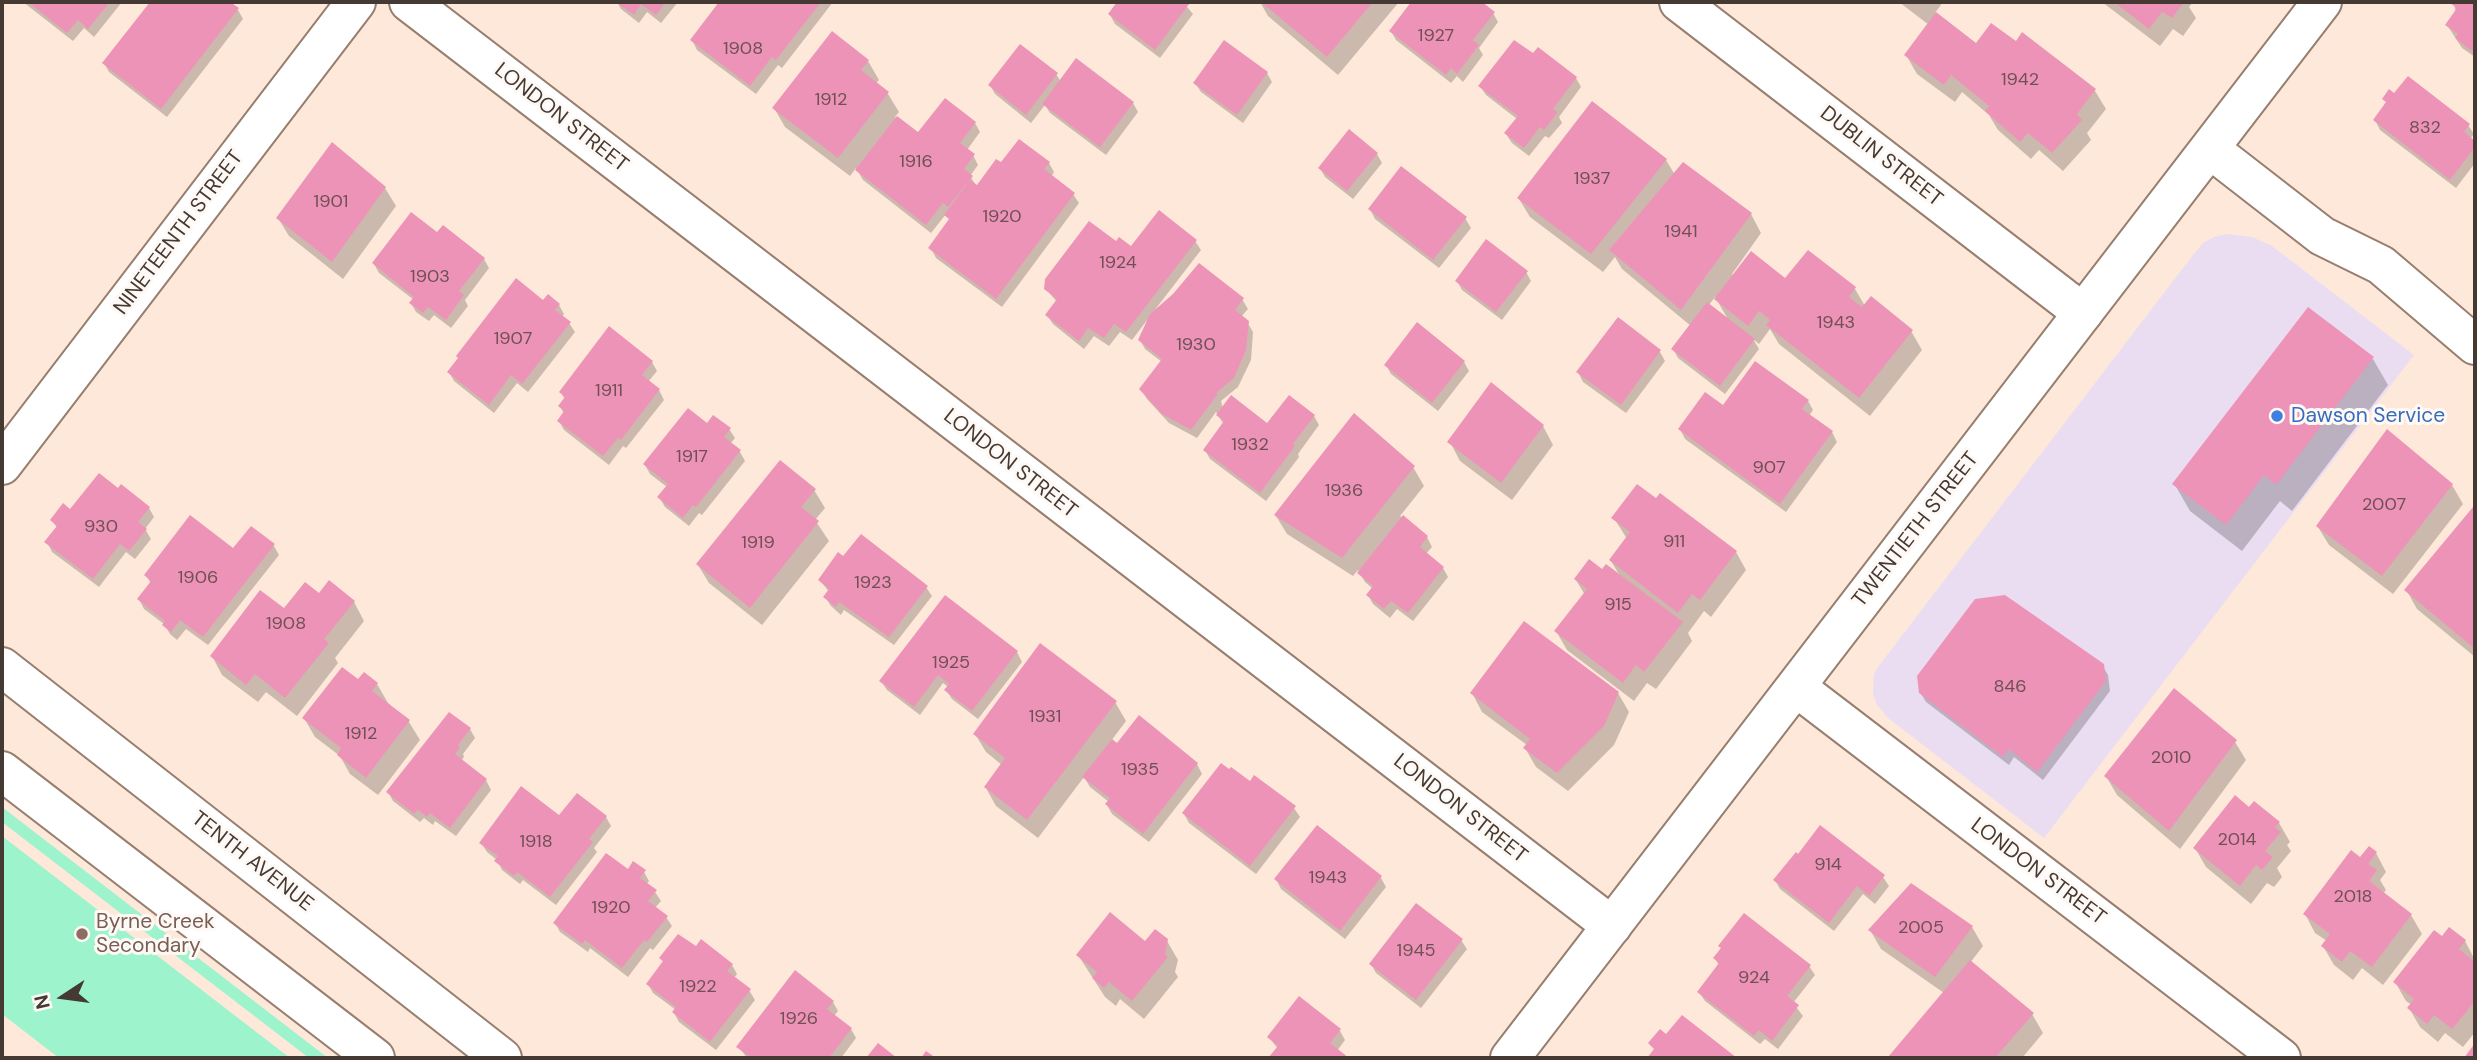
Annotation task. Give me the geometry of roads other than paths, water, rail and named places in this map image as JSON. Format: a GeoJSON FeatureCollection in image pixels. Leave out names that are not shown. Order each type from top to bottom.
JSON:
{"type":"FeatureCollection","features":[{"type":"Feature","properties":{"kind":"street","name":"NINETEENTH STREET"},"geometry":{"type":"LineString","coordinates":[[2,466],[356,2]]}},
{"type":"Feature","properties":{"kind":"street","name":"LONDON STREET"},"geometry":{"type":"LineString","coordinates":[[409,2],[1612,926]]}},
{"type":"Feature","properties":{"kind":"street","name":"DUBLIN STREET"},"geometry":{"type":"LineString","coordinates":[[1679,2],[2083,313]]}},
{"type":"Feature","properties":{"kind":"street","name":"TWENTIETH STREET"},"geometry":{"type":"LineString","coordinates":[[1510,1058],[2322,2]]}},
{"type":"Feature","properties":{"kind":"street"},"geometry":{"type":"LineString","coordinates":[[2210,149],[2322,236],[2381,265],[2475,345]]}},
{"type":"Feature","properties":{"kind":"street","name":"TENTH AVENUE"},"geometry":{"type":"LineString","coordinates":[[2,667],[502,1058]]}},
{"type":"Feature","properties":{"kind":"street","name":"LONDON STREET"},"geometry":{"type":"LineString","coordinates":[[1796,687],[2281,1058]]}},
{"type":"Feature","properties":{"kind":"street"},"geometry":{"type":"LineString","coordinates":[[2,771],[375,1058]]}},
{"type":"Feature","properties":{"kind":"place","name":"Dawson Service"},"geometry":{"type":"Point","coordinates":[2277,416]}},
{"type":"Feature","properties":{"kind":"place","name":"Byrne Creek Secondary"},"geometry":{"type":"Point","coordinates":[82,934]}}]}
